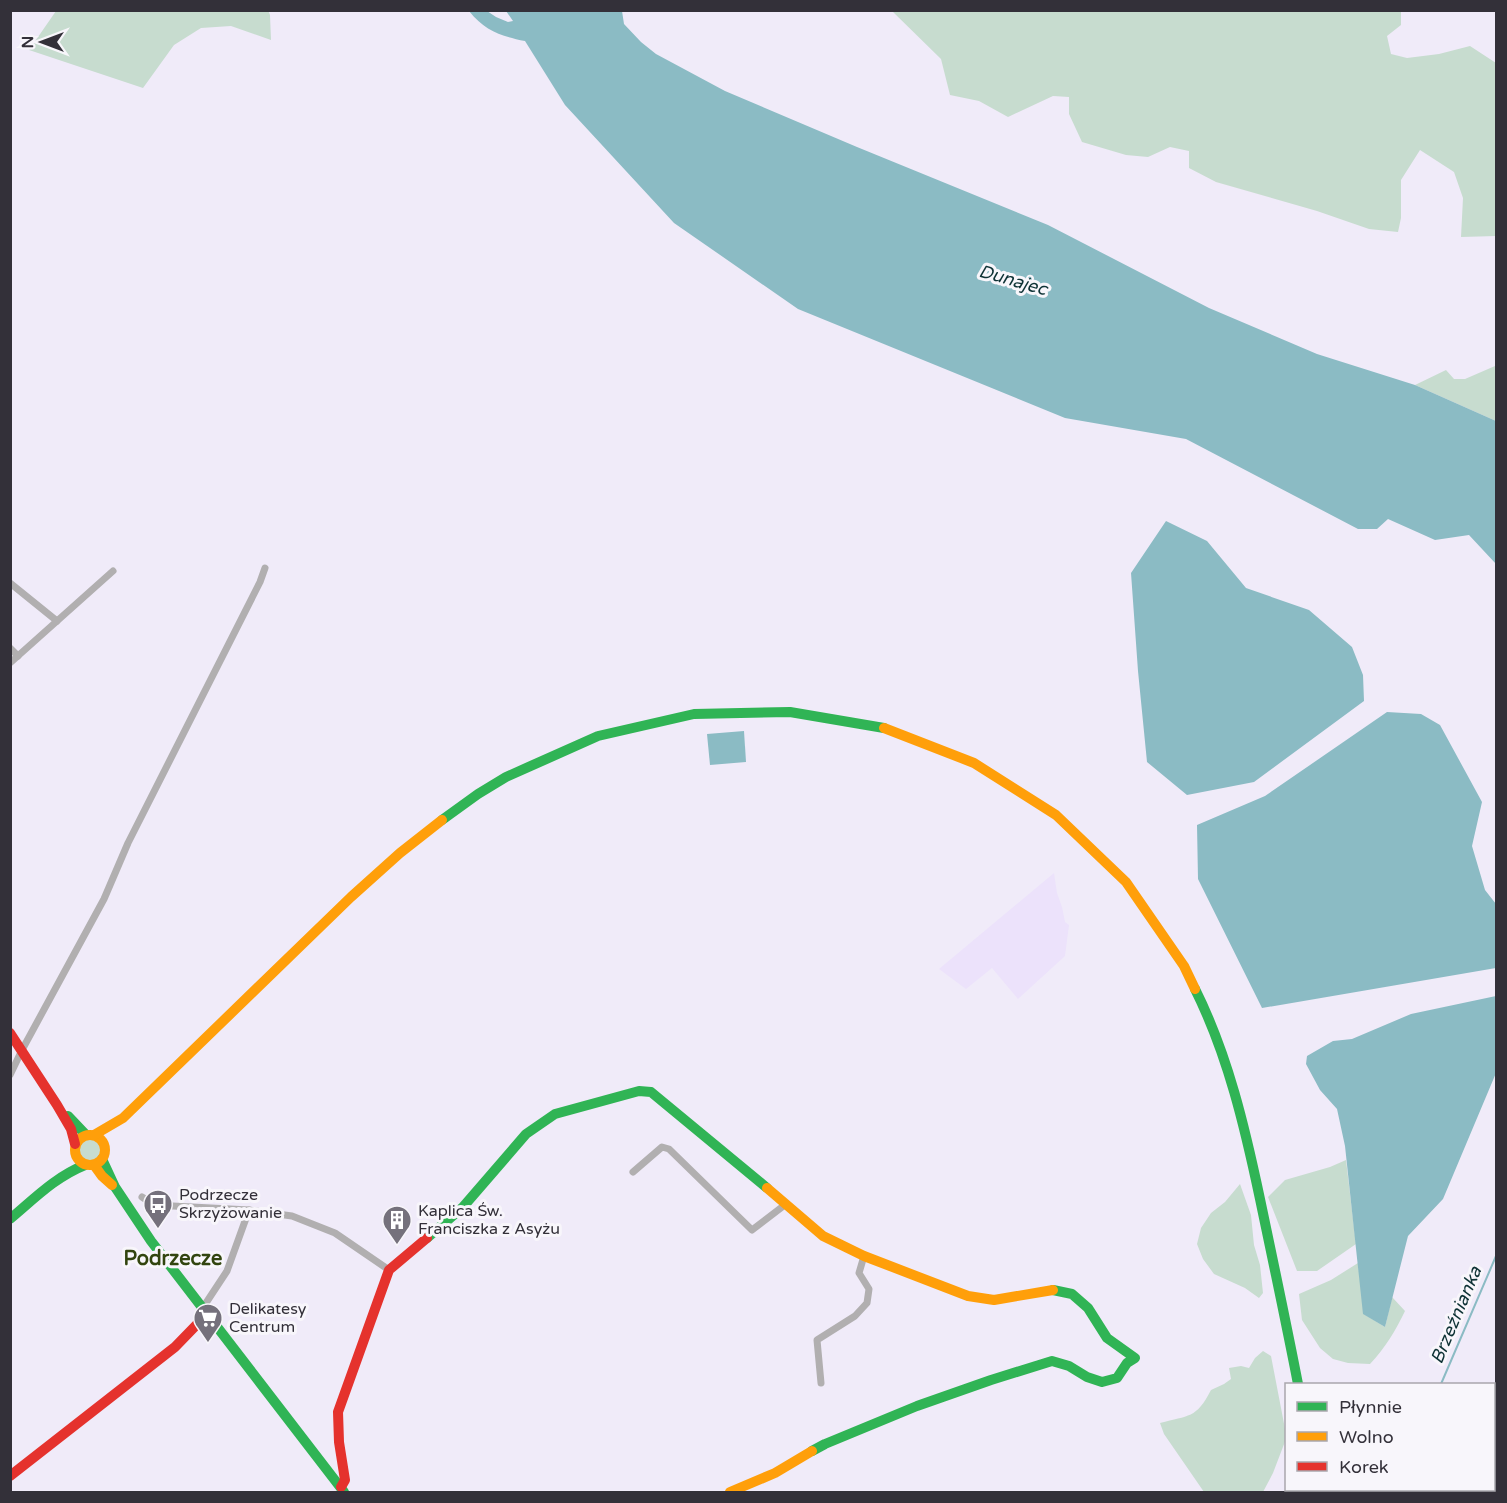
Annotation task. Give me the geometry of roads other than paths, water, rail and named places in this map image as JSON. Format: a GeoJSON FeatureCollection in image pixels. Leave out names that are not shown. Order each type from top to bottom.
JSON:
{"type":"FeatureCollection","features":[{"type":"Feature","properties":{"kind":"street"},"geometry":{"type":"LineString","coordinates":[[10,1075],[104,899],[128,843],[265,568]]}},
{"type":"Feature","properties":{"kind":"street"},"geometry":{"type":"LineString","coordinates":[[10,663],[113,571]]}},
{"type":"Feature","properties":{"kind":"street"},"geometry":{"type":"LineString","coordinates":[[10,583],[57,621]]}},
{"type":"Feature","properties":{"kind":"street"},"geometry":{"type":"LineString","coordinates":[[10,648],[18,656]]}},
{"type":"Feature","properties":{"kind":"street"},"geometry":{"type":"LineString","coordinates":[[55,1181],[73,1159],[81,1137],[108,1128],[123,1118],[392,859],[434,826],[503,778],[540,758],[600,734],[650,721],[729,711],[764,710],[804,713],[854,721],[921,739],[966,759],[1021,790],[1090,845],[1118,873],[1152,915],[1183,965],[1196,992],[1230,1080],[1252,1162],[1298,1383]]}},
{"type":"Feature","properties":{"kind":"street"},"geometry":{"type":"LineString","coordinates":[[10,1033],[71,1129],[77,1158],[94,1163],[102,1176],[115,1187],[151,1241],[342,1490]]}},
{"type":"Feature","properties":{"kind":"street"},"geometry":{"type":"LineString","coordinates":[[342,1490],[345,1480],[339,1442],[338,1412],[389,1270],[463,1208],[526,1134],[555,1114],[639,1091],[651,1092],[824,1236],[864,1256],[968,1296],[994,1300],[1052,1290],[1072,1294],[1088,1308],[1107,1338],[1135,1358],[1127,1363],[1117,1378],[1102,1382],[1087,1377],[1069,1365],[1052,1361],[991,1380],[917,1406],[825,1444],[775,1473],[730,1492]]}},
{"type":"Feature","properties":{"kind":"street"},"geometry":{"type":"LineString","coordinates":[[10,1219],[55,1181],[78,1167],[94,1163],[105,1150],[102,1141],[90,1135],[57,1105]]}},
{"type":"Feature","properties":{"kind":"street"},"geometry":{"type":"LineString","coordinates":[[104,1145],[123,1118]]}},
{"type":"Feature","properties":{"kind":"street"},"geometry":{"type":"LineString","coordinates":[[633,1172],[662,1147],[669,1149],[752,1230],[786,1204]]}},
{"type":"Feature","properties":{"kind":"street"},"geometry":{"type":"LineString","coordinates":[[142,1197],[154,1205],[249,1210],[292,1216],[335,1233],[389,1270]]}},
{"type":"Feature","properties":{"kind":"street"},"geometry":{"type":"LineString","coordinates":[[10,1476],[175,1347],[205,1312],[227,1271],[249,1210]]}},
{"type":"Feature","properties":{"kind":"street"},"geometry":{"type":"LineString","coordinates":[[821,1383],[817,1340],[855,1316],[867,1303],[869,1289],[859,1273],[864,1256]]}},
{"type":"Feature","properties":{"kind":"water","name":"Dunajec"},"geometry":{"type":"Polygon","coordinates":[[[469,11],[487,11],[508,22],[513,21],[506,11],[622,11],[624,24],[656,54],[725,91],[1048,225],[1209,308],[1317,354],[1415,385],[1496,421],[1496,564],[1469,535],[1435,540],[1388,519],[1377,529],[1358,529],[1186,439],[1065,418],[798,309],[674,223],[565,105],[525,41],[494,32],[469,11]]]}},
{"type":"Feature","properties":{"kind":"water"},"geometry":{"type":"Polygon","coordinates":[[[1166,521],[1207,541],[1246,588],[1309,610],[1352,647],[1363,675],[1364,701],[1254,782],[1187,795],[1147,762],[1131,573],[1166,521]]]}},
{"type":"Feature","properties":{"kind":"water"},"geometry":{"type":"Polygon","coordinates":[[[1387,712],[1421,714],[1440,725],[1482,802],[1472,846],[1485,890],[1496,904],[1496,968],[1262,1008],[1198,879],[1197,825],[1265,796],[1387,712]]]}},
{"type":"Feature","properties":{"kind":"water"},"geometry":{"type":"Polygon","coordinates":[[[744,731],[746,762],[710,765],[707,734],[744,731]]]}},
{"type":"Feature","properties":{"kind":"water"},"geometry":{"type":"Polygon","coordinates":[[[1496,996],[1496,1073],[1443,1199],[1408,1236],[1385,1327],[1363,1314],[1345,1146],[1337,1109],[1320,1090],[1306,1064],[1307,1056],[1333,1041],[1352,1039],[1411,1014],[1496,996]]]}},
{"type":"Feature","properties":{"kind":"water"},"geometry":{"type":"Polygon","coordinates":[[[1496,1379],[1496,1492],[1453,1492],[1495,1491],[1496,1379]]]}},
{"type":"Feature","properties":{"kind":"waterway","name":"Brzeźnianka"},"geometry":{"type":"LineString","coordinates":[[1441,1383],[1496,1256]]}},
{"type":"Feature","properties":{"kind":"place","name":"Podrzecze Skrzyżowanie"},"geometry":{"type":"Point","coordinates":[158,1230]}},
{"type":"Feature","properties":{"kind":"place","name":"Kaplica Św. Franciszka z Asyżu"},"geometry":{"type":"Point","coordinates":[397,1246]}},
{"type":"Feature","properties":{"kind":"place","name":"Delikatesy Centrum"},"geometry":{"type":"Point","coordinates":[208,1344]}},
{"type":"Feature","properties":{"kind":"district","name":"Podrzecze"},"geometry":{"type":"Point","coordinates":[173,1259]}}]}
